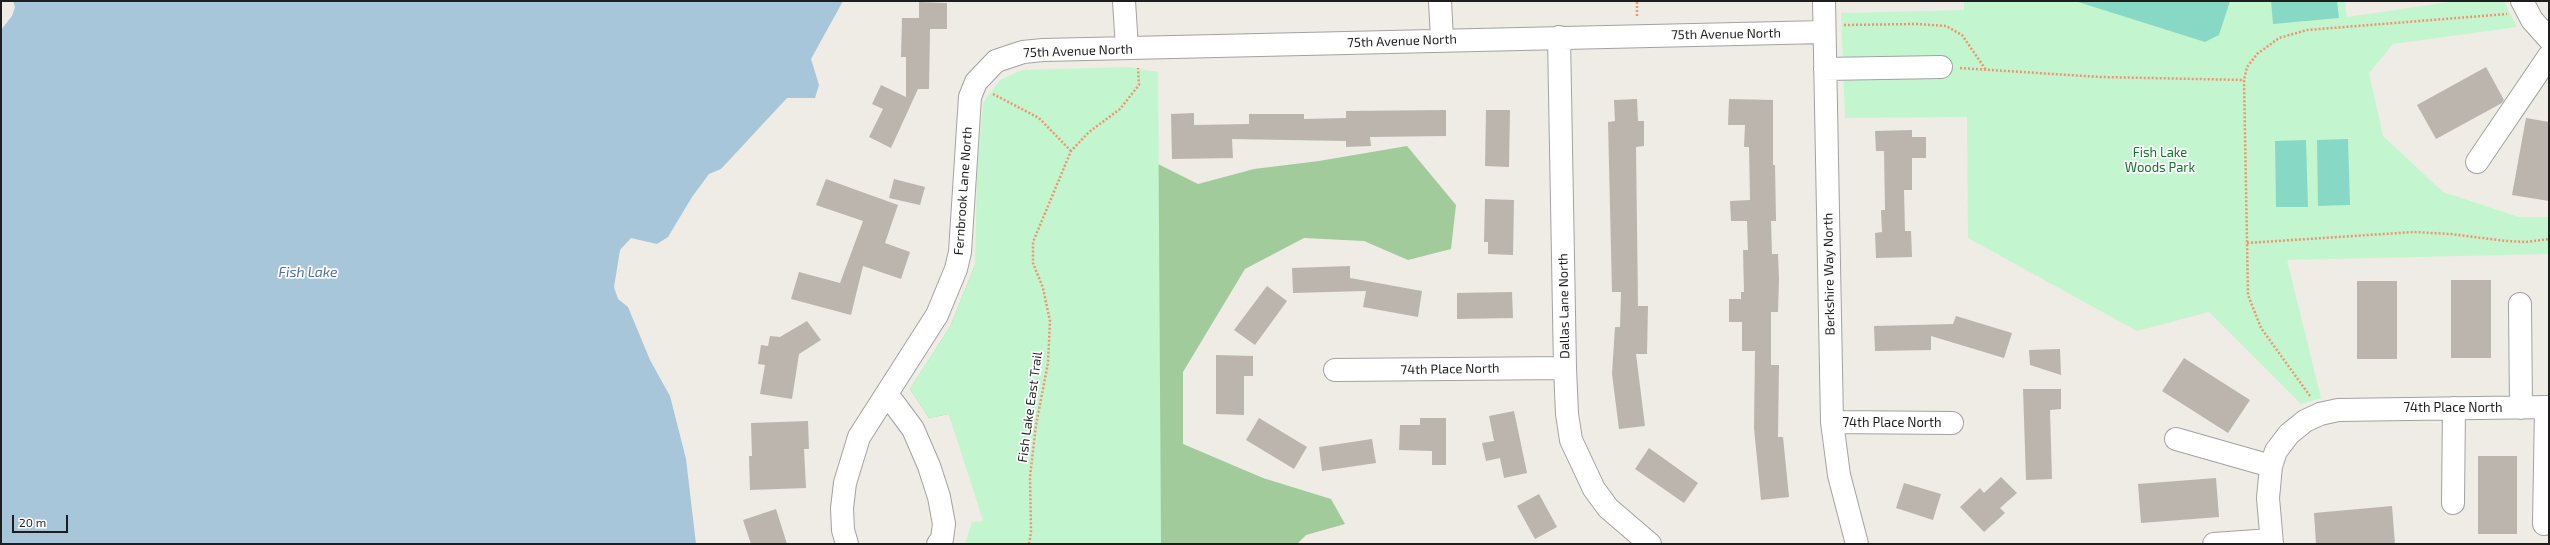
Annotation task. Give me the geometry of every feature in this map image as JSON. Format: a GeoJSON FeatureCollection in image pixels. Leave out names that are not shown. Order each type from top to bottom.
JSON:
{"type":"FeatureCollection","features":[{"type":"Feature","properties":{"kind":"street"},"geometry":{"type":"LineString","coordinates":[[1124,1],[1131,48]]}},
{"type":"Feature","properties":{"kind":"street"},"geometry":{"type":"LineString","coordinates":[[1440,1],[1442,40]]}},
{"type":"Feature","properties":{"kind":"street","name":"Berkshire Way North"},"geometry":{"type":"LineString","coordinates":[[1824,1],[1832,422],[1849,542]]}},
{"type":"Feature","properties":{"kind":"street"},"geometry":{"type":"LineString","coordinates":[[2523,4],[2541,32],[2549,40]]}},
{"type":"Feature","properties":{"kind":"street","name":"75th Avenue North"},"geometry":{"type":"LineString","coordinates":[[981,76],[1006,56],[1023,52],[1442,40],[1824,32]]}},
{"type":"Feature","properties":{"kind":"street","name":"Dallas Lane North"},"geometry":{"type":"LineString","coordinates":[[1559,38],[1565,368],[1567,414],[1571,440],[1580,462],[1594,489],[1608,508],[1650,544]]}},
{"type":"Feature","properties":{"kind":"street"},"geometry":{"type":"LineString","coordinates":[[2477,162],[2549,56]]}},
{"type":"Feature","properties":{"kind":"street"},"geometry":{"type":"LineString","coordinates":[[1825,69],[1941,67]]}},
{"type":"Feature","properties":{"kind":"street","name":"Fernbrook Lane North"},"geometry":{"type":"LineString","coordinates":[[847,544],[843,530],[842,508],[851,461],[868,420],[887,394],[937,315],[956,269],[960,252],[970,97],[981,76]]}},
{"type":"Feature","properties":{"kind":"street"},"geometry":{"type":"LineString","coordinates":[[2520,304],[2521,408]]}},
{"type":"Feature","properties":{"kind":"street","name":"74th Place North"},"geometry":{"type":"LineString","coordinates":[[1335,370],[1565,368]]}},
{"type":"Feature","properties":{"kind":"street"},"geometry":{"type":"LineString","coordinates":[[887,394],[913,429],[929,466],[939,497],[944,524],[942,539],[938,544]]}},
{"type":"Feature","properties":{"kind":"street"},"geometry":{"type":"LineString","coordinates":[[2454,408],[2454,503]]}},
{"type":"Feature","properties":{"kind":"street"},"geometry":{"type":"LineString","coordinates":[[2544,524],[2547,408]]}},
{"type":"Feature","properties":{"kind":"street","name":"74th Place North"},"geometry":{"type":"LineString","coordinates":[[2271,542],[2268,498],[2271,466],[2276,451],[2289,434],[2305,421],[2320,414],[2358,409],[2547,408]]}},
{"type":"Feature","properties":{"kind":"street","name":"74th Place North"},"geometry":{"type":"LineString","coordinates":[[1832,422],[1952,423]]}},
{"type":"Feature","properties":{"kind":"street"},"geometry":{"type":"LineString","coordinates":[[2176,439],[2271,466]]}},
{"type":"Feature","properties":{"kind":"street"},"geometry":{"type":"LineString","coordinates":[[2214,544],[2271,542]]}},
{"type":"Feature","properties":{"kind":"path"},"geometry":{"type":"LineString","coordinates":[[2320,414],[2261,328],[2252,307],[2247,280],[2244,80],[2247,67],[2257,54],[2279,38],[2293,33],[2320,28],[2508,13],[2523,4]]}},
{"type":"Feature","properties":{"kind":"path"},"geometry":{"type":"LineString","coordinates":[[1824,32],[1836,25],[1917,24],[1946,26],[1962,35],[1986,70]]}},
{"type":"Feature","properties":{"kind":"path","name":"Fish Lake East Trail"},"geometry":{"type":"LineString","coordinates":[[1029,544],[1031,532],[1030,477],[1036,425],[1048,363],[1050,321],[1042,288],[1033,263],[1033,242],[1071,151],[1089,132],[1120,109],[1138,85],[1131,48]]}},
{"type":"Feature","properties":{"kind":"path"},"geometry":{"type":"LineString","coordinates":[[1941,67],[2100,77],[2244,80]]}},
{"type":"Feature","properties":{"kind":"path"},"geometry":{"type":"LineString","coordinates":[[981,76],[1003,100],[1039,118],[1071,151]]}},
{"type":"Feature","properties":{"kind":"path"},"geometry":{"type":"LineString","coordinates":[[2247,243],[2414,232],[2450,234],[2507,241],[2532,242],[2549,238]]}},
{"type":"Feature","properties":{"kind":"green space","name":"Fish Lake Woods Park"},"geometry":{"type":"Polygon","coordinates":[[[1964,1],[2345,1],[2347,17],[2456,1],[2504,1],[2517,27],[2393,44],[2369,73],[2383,136],[2443,192],[2519,217],[2549,217],[2549,254],[2287,260],[2321,398],[2301,404],[2209,312],[2137,331],[1968,238],[1967,117],[1845,118],[1841,13],[1964,10],[1964,1]]]}},
{"type":"Feature","properties":{"kind":"green space"},"geometry":{"type":"Polygon","coordinates":[[[1128,67],[1158,72],[1161,544],[965,544],[972,522],[983,521],[949,414],[929,418],[910,389],[950,327],[975,265],[977,175],[983,103],[1000,80],[1022,70],[1128,67]]]}},
{"type":"Feature","properties":{"kind":"green space"},"geometry":{"type":"Polygon","coordinates":[[[1407,146],[1456,205],[1451,249],[1408,260],[1364,241],[1304,238],[1245,269],[1183,372],[1183,444],[1263,478],[1331,499],[1345,524],[1306,535],[1297,544],[982,544],[986,525],[949,414],[929,418],[910,389],[950,327],[975,265],[1148,159],[1198,184],[1254,169],[1319,161],[1407,146]]]}},
{"type":"Feature","properties":{"kind":"shaded area"},"geometry":{"type":"Polygon","coordinates":[[[2075,1],[2230,1],[2219,35],[2205,42],[2075,1]]]}},
{"type":"Feature","properties":{"kind":"shaded area"},"geometry":{"type":"Polygon","coordinates":[[[2271,1],[2337,1],[2339,18],[2273,24],[2271,1]]]}},
{"type":"Feature","properties":{"kind":"shaded area"},"geometry":{"type":"Polygon","coordinates":[[[2348,139],[2350,205],[2318,206],[2317,140],[2348,139]]]}},
{"type":"Feature","properties":{"kind":"shaded area"},"geometry":{"type":"Polygon","coordinates":[[[2306,140],[2308,207],[2276,207],[2275,141],[2306,140]]]}},
{"type":"Feature","properties":{"kind":"water","name":"Fish Lake"},"geometry":{"type":"Polygon","coordinates":[[[13,1],[843,1],[811,59],[819,85],[815,98],[787,98],[721,169],[709,174],[692,197],[668,237],[657,244],[631,238],[620,250],[614,287],[618,299],[628,307],[650,360],[670,396],[686,459],[696,544],[1,544],[1,30],[12,16],[15,7],[13,1]]]}},
{"type":"Feature","properties":{"kind":"building"},"geometry":{"type":"Polygon","coordinates":[[[919,2],[947,3],[947,29],[930,29],[929,89],[918,89],[891,148],[869,137],[883,109],[872,104],[881,85],[906,97],[906,57],[901,57],[902,18],[919,18],[919,2]]]}},
{"type":"Feature","properties":{"kind":"building"},"geometry":{"type":"Polygon","coordinates":[[[2486,67],[2504,100],[2502,103],[2436,139],[2417,105],[2486,67]]]}},
{"type":"Feature","properties":{"kind":"building"},"geometry":{"type":"Polygon","coordinates":[[[1637,99],[1638,121],[1644,121],[1644,146],[1636,147],[1638,306],[1648,306],[1647,354],[1636,354],[1645,426],[1619,429],[1612,374],[1615,327],[1620,327],[1621,292],[1612,292],[1608,122],[1615,121],[1614,100],[1637,99]]]}},
{"type":"Feature","properties":{"kind":"building"},"geometry":{"type":"Polygon","coordinates":[[[1729,99],[1773,100],[1773,165],[1775,165],[1776,221],[1771,221],[1772,254],[1778,254],[1779,279],[1778,312],[1771,312],[1771,365],[1779,365],[1778,437],[1783,437],[1789,497],[1761,500],[1754,428],[1755,351],[1742,351],[1742,322],[1729,322],[1729,299],[1741,299],[1741,292],[1744,292],[1743,250],[1748,250],[1747,221],[1731,221],[1730,201],[1750,200],[1749,147],[1744,147],[1745,125],[1728,125],[1729,99]]]}},
{"type":"Feature","properties":{"kind":"building"},"geometry":{"type":"Polygon","coordinates":[[[1446,110],[1446,136],[1370,137],[1371,146],[1346,147],[1346,141],[1232,139],[1233,158],[1172,159],[1171,114],[1194,113],[1194,125],[1249,124],[1249,114],[1304,114],[1304,119],[1346,118],[1346,111],[1446,110]]]}},
{"type":"Feature","properties":{"kind":"building"},"geometry":{"type":"Polygon","coordinates":[[[1486,110],[1510,110],[1509,167],[1485,166],[1486,110]]]}},
{"type":"Feature","properties":{"kind":"building"},"geometry":{"type":"Polygon","coordinates":[[[2526,118],[2549,122],[2549,201],[2512,195],[2526,118]]]}},
{"type":"Feature","properties":{"kind":"building"},"geometry":{"type":"Polygon","coordinates":[[[1912,130],[1912,137],[1926,137],[1926,158],[1912,158],[1912,190],[1904,190],[1905,231],[1911,231],[1912,257],[1876,258],[1875,233],[1882,232],[1881,210],[1885,210],[1884,151],[1876,151],[1875,131],[1912,130]]]}},
{"type":"Feature","properties":{"kind":"building"},"geometry":{"type":"Polygon","coordinates":[[[826,179],[898,205],[885,243],[910,252],[901,279],[863,266],[851,315],[791,299],[799,272],[840,283],[863,221],[816,205],[826,179]]]}},
{"type":"Feature","properties":{"kind":"building"},"geometry":{"type":"Polygon","coordinates":[[[894,179],[925,187],[920,205],[889,198],[894,179]]]}},
{"type":"Feature","properties":{"kind":"building"},"geometry":{"type":"Polygon","coordinates":[[[1485,199],[1514,200],[1513,255],[1488,254],[1488,242],[1484,242],[1485,199]]]}},
{"type":"Feature","properties":{"kind":"building"},"geometry":{"type":"Polygon","coordinates":[[[1350,266],[1350,278],[1422,291],[1418,317],[1363,307],[1366,291],[1293,293],[1292,268],[1350,266]]]}},
{"type":"Feature","properties":{"kind":"building"},"geometry":{"type":"Polygon","coordinates":[[[2451,280],[2491,280],[2491,358],[2451,358],[2451,280]]]}},
{"type":"Feature","properties":{"kind":"building"},"geometry":{"type":"Polygon","coordinates":[[[2357,281],[2397,281],[2397,359],[2357,359],[2357,281]]]}},
{"type":"Feature","properties":{"kind":"building"},"geometry":{"type":"Polygon","coordinates":[[[1267,286],[1287,301],[1255,345],[1234,330],[1267,286]]]}},
{"type":"Feature","properties":{"kind":"building"},"geometry":{"type":"Polygon","coordinates":[[[1512,292],[1513,318],[1457,319],[1457,293],[1512,292]]]}},
{"type":"Feature","properties":{"kind":"building"},"geometry":{"type":"Polygon","coordinates":[[[1956,316],[2012,333],[2004,358],[1931,336],[1931,350],[1875,351],[1874,326],[1953,324],[1956,316]]]}},
{"type":"Feature","properties":{"kind":"building"},"geometry":{"type":"Polygon","coordinates":[[[807,321],[821,340],[799,354],[792,399],[760,394],[765,365],[758,364],[761,345],[768,346],[770,336],[780,337],[807,321]]]}},
{"type":"Feature","properties":{"kind":"building"},"geometry":{"type":"Polygon","coordinates":[[[2060,349],[2061,375],[2030,365],[2029,350],[2060,349]]]}},
{"type":"Feature","properties":{"kind":"building"},"geometry":{"type":"Polygon","coordinates":[[[1216,355],[1253,356],[1253,376],[1244,376],[1244,415],[1216,414],[1216,355]]]}},
{"type":"Feature","properties":{"kind":"building"},"geometry":{"type":"Polygon","coordinates":[[[2184,358],[2250,400],[2228,433],[2162,391],[2184,358]]]}},
{"type":"Feature","properties":{"kind":"building"},"geometry":{"type":"Polygon","coordinates":[[[2023,389],[2061,389],[2061,409],[2050,410],[2052,479],[2026,480],[2023,389]]]}},
{"type":"Feature","properties":{"kind":"building"},"geometry":{"type":"Polygon","coordinates":[[[1514,411],[1527,473],[1504,478],[1500,458],[1486,461],[1482,443],[1494,441],[1489,416],[1514,411]]]}},
{"type":"Feature","properties":{"kind":"building"},"geometry":{"type":"Polygon","coordinates":[[[1259,418],[1307,447],[1294,469],[1246,440],[1259,418]]]}},
{"type":"Feature","properties":{"kind":"building"},"geometry":{"type":"Polygon","coordinates":[[[1420,418],[1446,418],[1446,465],[1432,465],[1432,451],[1399,450],[1400,425],[1420,425],[1420,418]]]}},
{"type":"Feature","properties":{"kind":"building"},"geometry":{"type":"Polygon","coordinates":[[[808,421],[809,449],[804,449],[806,488],[750,490],[749,456],[752,456],[751,423],[808,421]]]}},
{"type":"Feature","properties":{"kind":"building"},"geometry":{"type":"Polygon","coordinates":[[[1372,439],[1376,463],[1322,471],[1319,447],[1372,439]]]}},
{"type":"Feature","properties":{"kind":"building"},"geometry":{"type":"Polygon","coordinates":[[[1649,448],[1698,483],[1684,503],[1635,469],[1649,448]]]}},
{"type":"Feature","properties":{"kind":"building"},"geometry":{"type":"Polygon","coordinates":[[[2478,456],[2517,456],[2517,534],[2478,534],[2478,456]]]}},
{"type":"Feature","properties":{"kind":"building"},"geometry":{"type":"Polygon","coordinates":[[[2001,477],[2017,493],[2000,508],[2005,513],[1984,532],[1960,507],[1980,488],[1984,493],[2001,477]]]}},
{"type":"Feature","properties":{"kind":"building"},"geometry":{"type":"Polygon","coordinates":[[[2216,478],[2219,517],[2141,523],[2138,484],[2216,478]]]}},
{"type":"Feature","properties":{"kind":"building"},"geometry":{"type":"Polygon","coordinates":[[[1904,483],[1941,494],[1933,520],[1896,508],[1904,483]]]}},
{"type":"Feature","properties":{"kind":"building"},"geometry":{"type":"Polygon","coordinates":[[[1539,494],[1557,527],[1535,539],[1517,506],[1539,494]]]}},
{"type":"Feature","properties":{"kind":"building"},"geometry":{"type":"Polygon","coordinates":[[[2392,506],[2395,544],[2316,544],[2314,513],[2392,506]]]}},
{"type":"Feature","properties":{"kind":"building"},"geometry":{"type":"Polygon","coordinates":[[[776,509],[787,544],[751,544],[743,520],[776,509]]]}}]}
